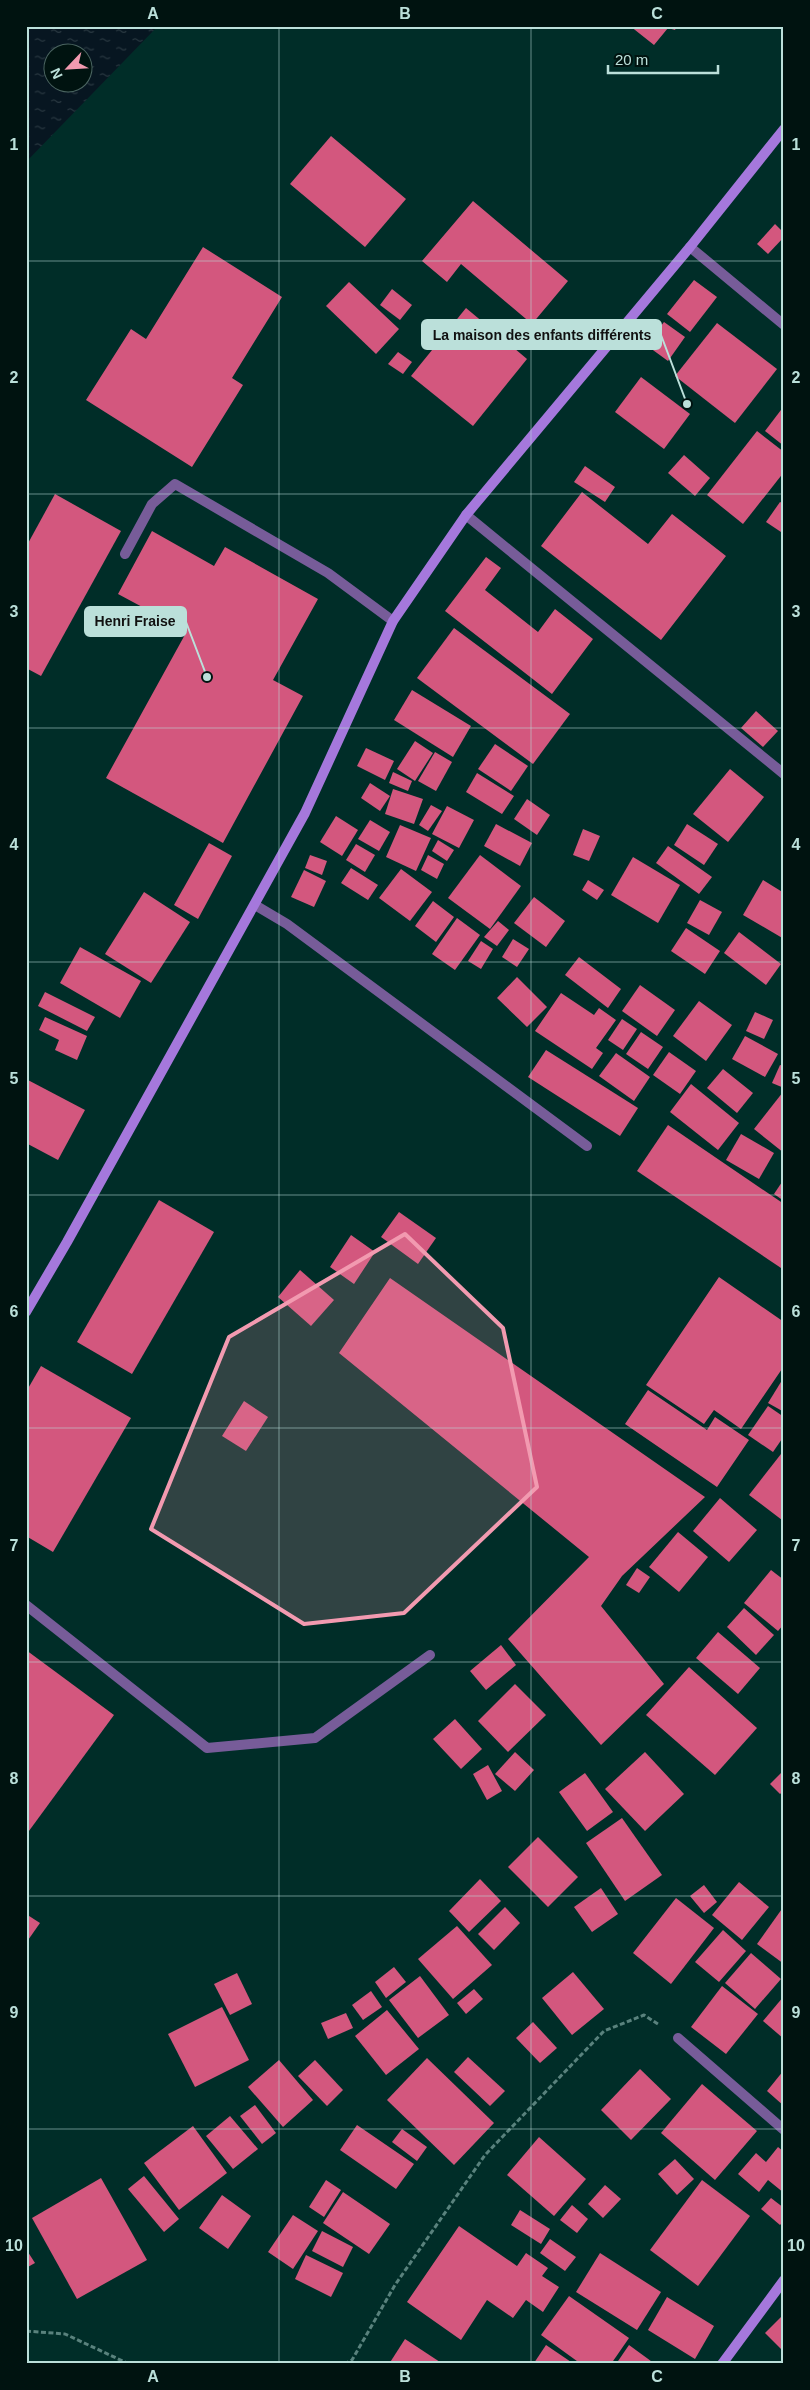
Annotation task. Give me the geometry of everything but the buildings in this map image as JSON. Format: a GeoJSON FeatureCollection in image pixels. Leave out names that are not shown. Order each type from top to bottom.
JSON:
{"type":"FeatureCollection","features":[{"type":"Feature","properties":{"kind":"main road"},"geometry":{"type":"LineString","coordinates":[[26,1312],[306,814],[393,621],[466,515],[690,247],[784,129]]}},
{"type":"Feature","properties":{"kind":"main road"},"geometry":{"type":"LineString","coordinates":[[722,2364],[784,2280]]}},
{"type":"Feature","properties":{"kind":"street"},"geometry":{"type":"LineString","coordinates":[[690,247],[784,325]]}},
{"type":"Feature","properties":{"kind":"street"},"geometry":{"type":"LineString","coordinates":[[125,554],[152,504],[175,484],[328,573],[393,621]]}},
{"type":"Feature","properties":{"kind":"street"},"geometry":{"type":"LineString","coordinates":[[466,515],[784,774]]}},
{"type":"Feature","properties":{"kind":"street"},"geometry":{"type":"LineString","coordinates":[[255,904],[287,924],[587,1146]]}},
{"type":"Feature","properties":{"kind":"street"},"geometry":{"type":"LineString","coordinates":[[26,1605],[207,1748],[316,1738],[430,1655]]}},
{"type":"Feature","properties":{"kind":"street"},"geometry":{"type":"LineString","coordinates":[[678,2038],[784,2130]]}},
{"type":"Feature","properties":{"kind":"path"},"geometry":{"type":"LineString","coordinates":[[344,2364],[352,2360],[395,2285],[485,2155],[604,2031],[644,2016],[678,2038]]}},
{"type":"Feature","properties":{"kind":"path"},"geometry":{"type":"LineString","coordinates":[[26,2331],[65,2334],[129,2364]]}},
{"type":"Feature","properties":{"kind":"highlighted area"},"geometry":{"type":"Polygon","coordinates":[[[405,1234],[503,1328],[537,1487],[404,1613],[304,1624],[151,1529],[229,1337],[405,1234]]]}},
{"type":"Feature","properties":{"kind":"water"},"geometry":{"type":"Polygon","coordinates":[[[26,26],[158,26],[26,162],[26,26]]]}},
{"type":"Feature","properties":{"kind":"place","name":"La maison des enfants différents"},"geometry":{"type":"Point","coordinates":[687,404]}},
{"type":"Feature","properties":{"kind":"place","name":"Henri Fraise"},"geometry":{"type":"Point","coordinates":[207,677]}}]}
